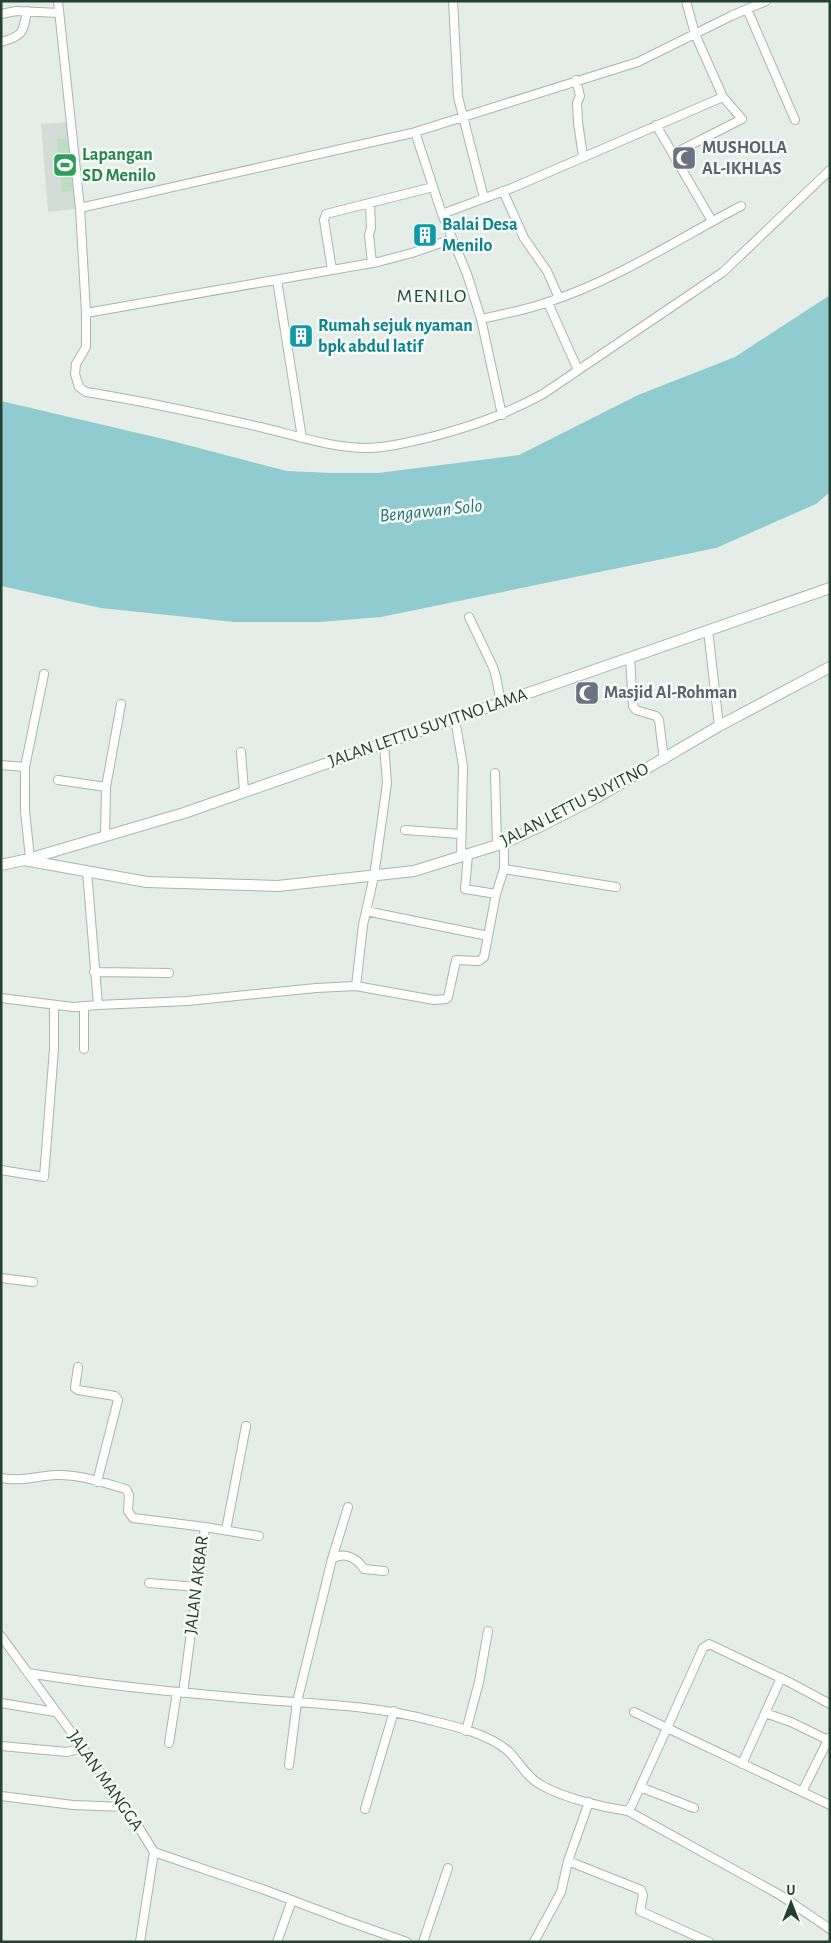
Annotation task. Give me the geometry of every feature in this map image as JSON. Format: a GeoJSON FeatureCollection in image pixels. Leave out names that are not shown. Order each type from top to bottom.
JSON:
{"type":"FeatureCollection","features":[{"type":"Feature","properties":{"kind":"main road","name":"JALAN LETTU SUYITNO LAMA"},"geometry":{"type":"LineString","coordinates":[[27,859],[184,813],[830,588]]}},
{"type":"Feature","properties":{"kind":"main road","name":"JALAN LETTU SUYITNO"},"geometry":{"type":"LineString","coordinates":[[1,865],[27,859],[147,882],[278,886],[414,870],[465,856],[539,828],[664,760],[719,726],[830,667]]}},
{"type":"Feature","properties":{"kind":"main road"},"geometry":{"type":"LineString","coordinates":[[63,848],[54,855],[56,861],[63,867]]}},
{"type":"Feature","properties":{"kind":"street"},"geometry":{"type":"LineString","coordinates":[[58,1],[80,208],[86,313],[86,347],[76,364],[75,374],[79,387],[86,392],[151,402],[317,442],[362,448],[382,448],[464,428],[502,415],[543,394],[723,272],[830,170]]}},
{"type":"Feature","properties":{"kind":"street"},"geometry":{"type":"LineString","coordinates":[[453,1],[458,97],[484,198]]}},
{"type":"Feature","properties":{"kind":"street"},"geometry":{"type":"LineString","coordinates":[[673,154],[742,119],[723,96],[695,34],[686,1]]}},
{"type":"Feature","properties":{"kind":"street"},"geometry":{"type":"LineString","coordinates":[[80,208],[415,132],[638,62],[766,1]]}},
{"type":"Feature","properties":{"kind":"street"},"geometry":{"type":"LineString","coordinates":[[747,9],[795,120]]}},
{"type":"Feature","properties":{"kind":"street"},"geometry":{"type":"LineString","coordinates":[[1,14],[16,11],[60,13]]}},
{"type":"Feature","properties":{"kind":"street"},"geometry":{"type":"LineString","coordinates":[[1,42],[20,35],[27,11]]}},
{"type":"Feature","properties":{"kind":"street"},"geometry":{"type":"LineString","coordinates":[[576,80],[580,96],[577,103],[583,156]]}},
{"type":"Feature","properties":{"kind":"street"},"geometry":{"type":"LineString","coordinates":[[442,214],[503,191],[723,96]]}},
{"type":"Feature","properties":{"kind":"street"},"geometry":{"type":"LineString","coordinates":[[656,125],[712,221]]}},
{"type":"Feature","properties":{"kind":"street"},"geometry":{"type":"LineString","coordinates":[[415,132],[442,214],[467,274],[481,319],[502,415]]}},
{"type":"Feature","properties":{"kind":"street"},"geometry":{"type":"LineString","coordinates":[[332,270],[324,216],[329,212],[433,187]]}},
{"type":"Feature","properties":{"kind":"street"},"geometry":{"type":"LineString","coordinates":[[503,191],[524,238],[547,271],[559,298]]}},
{"type":"Feature","properties":{"kind":"street"},"geometry":{"type":"LineString","coordinates":[[370,203],[371,228],[369,235],[372,263]]}},
{"type":"Feature","properties":{"kind":"street"},"geometry":{"type":"LineString","coordinates":[[481,319],[548,303],[615,274],[741,206]]}},
{"type":"Feature","properties":{"kind":"street"},"geometry":{"type":"LineString","coordinates":[[86,313],[372,263],[412,253],[452,239]]}},
{"type":"Feature","properties":{"kind":"street"},"geometry":{"type":"LineString","coordinates":[[277,280],[302,438]]}},
{"type":"Feature","properties":{"kind":"street"},"geometry":{"type":"LineString","coordinates":[[548,303],[578,370]]}},
{"type":"Feature","properties":{"kind":"street"},"geometry":{"type":"LineString","coordinates":[[469,617],[495,672],[500,703]]}},
{"type":"Feature","properties":{"kind":"street"},"geometry":{"type":"LineString","coordinates":[[708,630],[719,726]]}},
{"type":"Feature","properties":{"kind":"street"},"geometry":{"type":"LineString","coordinates":[[630,658],[633,706],[636,710],[656,716],[659,720],[664,760]]}},
{"type":"Feature","properties":{"kind":"street"},"geometry":{"type":"LineString","coordinates":[[27,859],[24,811],[25,767],[44,674]]}},
{"type":"Feature","properties":{"kind":"street"},"geometry":{"type":"LineString","coordinates":[[105,836],[106,787],[121,704]]}},
{"type":"Feature","properties":{"kind":"street"},"geometry":{"type":"LineString","coordinates":[[455,719],[463,766],[461,834],[465,856],[465,889],[496,894]]}},
{"type":"Feature","properties":{"kind":"street"},"geometry":{"type":"LineString","coordinates":[[356,986],[366,911],[374,876],[386,784],[384,744]]}},
{"type":"Feature","properties":{"kind":"street"},"geometry":{"type":"LineString","coordinates":[[240,752],[244,791]]}},
{"type":"Feature","properties":{"kind":"street"},"geometry":{"type":"LineString","coordinates":[[1,765],[25,767]]}},
{"type":"Feature","properties":{"kind":"street"},"geometry":{"type":"LineString","coordinates":[[1,998],[54,1006],[84,1007],[98,1004],[186,1001],[316,988],[356,986],[434,1000],[446,999],[456,960],[482,960],[484,957],[496,894],[504,869],[500,844],[495,773]]}},
{"type":"Feature","properties":{"kind":"street"},"geometry":{"type":"LineString","coordinates":[[58,780],[106,787]]}},
{"type":"Feature","properties":{"kind":"street"},"geometry":{"type":"LineString","coordinates":[[405,830],[461,834]]}},
{"type":"Feature","properties":{"kind":"street"},"geometry":{"type":"LineString","coordinates":[[504,869],[616,887]]}},
{"type":"Feature","properties":{"kind":"street"},"geometry":{"type":"LineString","coordinates":[[87,872],[98,1004]]}},
{"type":"Feature","properties":{"kind":"street"},"geometry":{"type":"LineString","coordinates":[[366,911],[488,936]]}},
{"type":"Feature","properties":{"kind":"street"},"geometry":{"type":"LineString","coordinates":[[94,972],[169,973]]}},
{"type":"Feature","properties":{"kind":"street"},"geometry":{"type":"LineString","coordinates":[[1,1170],[44,1177],[53,1068],[54,1006]]}},
{"type":"Feature","properties":{"kind":"street"},"geometry":{"type":"LineString","coordinates":[[84,1007],[84,1049]]}},
{"type":"Feature","properties":{"kind":"street"},"geometry":{"type":"LineString","coordinates":[[1,1278],[32,1282]]}},
{"type":"Feature","properties":{"kind":"street"},"geometry":{"type":"LineString","coordinates":[[78,1367],[75,1388],[115,1396],[118,1400],[97,1482]]}},
{"type":"Feature","properties":{"kind":"street"},"geometry":{"type":"LineString","coordinates":[[226,1530],[246,1426]]}},
{"type":"Feature","properties":{"kind":"street","name":"JALAN AKBAR"},"geometry":{"type":"LineString","coordinates":[[1,1478],[24,1480],[57,1475],[79,1477],[126,1489],[129,1495],[128,1511],[133,1518],[205,1527],[180,1692],[169,1742]]}},
{"type":"Feature","properties":{"kind":"street"},"geometry":{"type":"LineString","coordinates":[[289,1765],[297,1702],[332,1559],[348,1507]]}},
{"type":"Feature","properties":{"kind":"street"},"geometry":{"type":"LineString","coordinates":[[205,1527],[259,1536]]}},
{"type":"Feature","properties":{"kind":"street"},"geometry":{"type":"LineString","coordinates":[[332,1559],[335,1556],[349,1556],[354,1558],[364,1569],[384,1572]]}},
{"type":"Feature","properties":{"kind":"street"},"geometry":{"type":"LineString","coordinates":[[149,1583],[197,1587]]}},
{"type":"Feature","properties":{"kind":"street"},"geometry":{"type":"LineString","coordinates":[[466,1731],[479,1682],[488,1631]]}},
{"type":"Feature","properties":{"kind":"street","name":"JALAN MANGGA"},"geometry":{"type":"LineString","coordinates":[[1,1636],[126,1807],[154,1852]]}},
{"type":"Feature","properties":{"kind":"street"},"geometry":{"type":"LineString","coordinates":[[628,1810],[706,1645],[715,1646],[830,1704]]}},
{"type":"Feature","properties":{"kind":"street"},"geometry":{"type":"LineString","coordinates":[[28,1673],[100,1684],[364,1707],[394,1711],[466,1731],[493,1742],[507,1751],[540,1785],[566,1796],[628,1810],[780,1895],[830,1929]]}},
{"type":"Feature","properties":{"kind":"street"},"geometry":{"type":"LineString","coordinates":[[742,1764],[780,1678]]}},
{"type":"Feature","properties":{"kind":"street"},"geometry":{"type":"LineString","coordinates":[[1,1703],[55,1712]]}},
{"type":"Feature","properties":{"kind":"street"},"geometry":{"type":"LineString","coordinates":[[366,1810],[394,1711]]}},
{"type":"Feature","properties":{"kind":"street"},"geometry":{"type":"LineString","coordinates":[[634,1712],[830,1805]]}},
{"type":"Feature","properties":{"kind":"street"},"geometry":{"type":"LineString","coordinates":[[765,1713],[829,1738],[802,1792]]}},
{"type":"Feature","properties":{"kind":"street"},"geometry":{"type":"LineString","coordinates":[[1,1746],[67,1752],[83,1748]]}},
{"type":"Feature","properties":{"kind":"street"},"geometry":{"type":"LineString","coordinates":[[640,1786],[694,1808]]}},
{"type":"Feature","properties":{"kind":"street"},"geometry":{"type":"LineString","coordinates":[[1,1796],[73,1805],[126,1807]]}},
{"type":"Feature","properties":{"kind":"street"},"geometry":{"type":"LineString","coordinates":[[534,1942],[561,1892],[568,1861],[589,1802]]}},
{"type":"Feature","properties":{"kind":"street"},"geometry":{"type":"LineString","coordinates":[[140,1942],[154,1852],[407,1942]]}},
{"type":"Feature","properties":{"kind":"street"},"geometry":{"type":"LineString","coordinates":[[568,1861],[641,1890],[643,1895],[640,1911],[705,1941]]}},
{"type":"Feature","properties":{"kind":"street"},"geometry":{"type":"LineString","coordinates":[[423,1942],[448,1868]]}},
{"type":"Feature","properties":{"kind":"street"},"geometry":{"type":"LineString","coordinates":[[278,1942],[292,1900]]}},
{"type":"Feature","properties":{"kind":"shaded area"},"geometry":{"type":"Polygon","coordinates":[[[69,122],[76,209],[48,212],[41,124],[69,122]]]}},
{"type":"Feature","properties":{"kind":"green space","name":"Lapangan SD Menilo"},"geometry":{"type":"Polygon","coordinates":[[[67,138],[73,191],[62,192],[57,139],[67,138]]]}},
{"type":"Feature","properties":{"kind":"water","name":"Bengawan Solo"},"geometry":{"type":"Polygon","coordinates":[[[830,295],[830,492],[816,504],[716,548],[381,617],[320,622],[234,622],[101,608],[1,586],[1,401],[172,441],[287,471],[378,473],[519,455],[638,395],[735,357],[830,295]]]}},
{"type":"Feature","properties":{"kind":"place","name":"MUSHOLLA AL-IKHLAS"},"geometry":{"type":"Point","coordinates":[684,158]}},
{"type":"Feature","properties":{"kind":"place","name":"Lapangan SD Menilo"},"geometry":{"type":"Point","coordinates":[65,165]}},
{"type":"Feature","properties":{"kind":"place","name":"Balai Desa Menilo"},"geometry":{"type":"Point","coordinates":[425,235]}},
{"type":"Feature","properties":{"kind":"place","name":"Rumah sejuk nyaman bpk abdul latif"},"geometry":{"type":"Point","coordinates":[301,336]}},
{"type":"Feature","properties":{"kind":"place","name":"Masjid Al-Rohman"},"geometry":{"type":"Point","coordinates":[587,693]}},
{"type":"Feature","properties":{"kind":"district","name":"MENILO"},"geometry":{"type":"Point","coordinates":[432,296]}}]}
